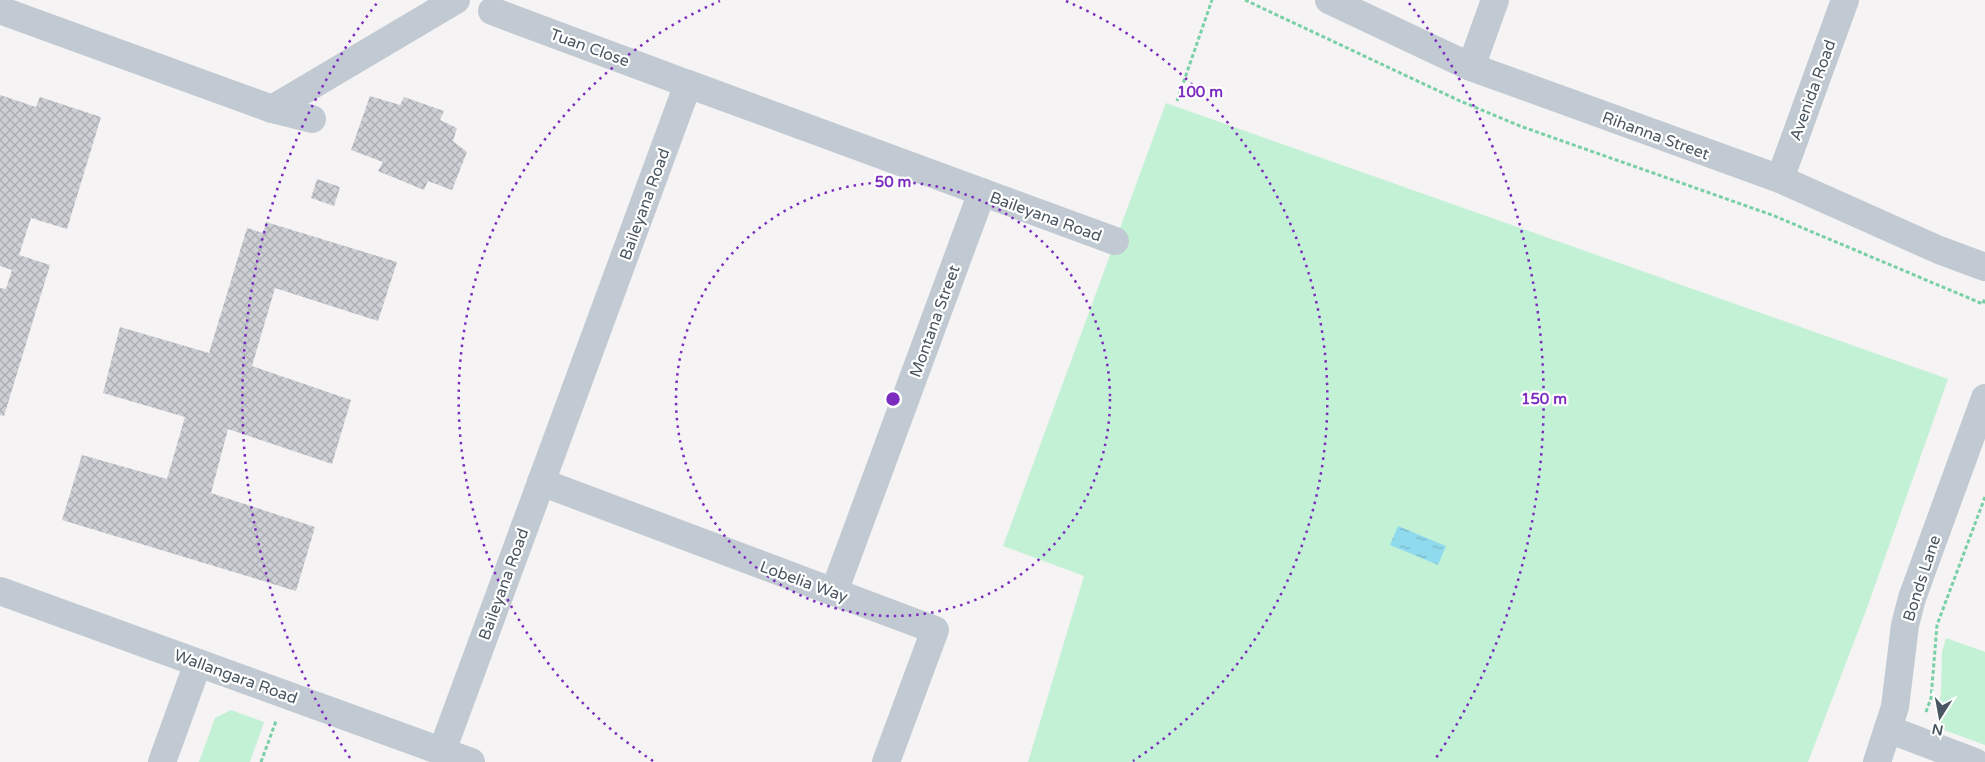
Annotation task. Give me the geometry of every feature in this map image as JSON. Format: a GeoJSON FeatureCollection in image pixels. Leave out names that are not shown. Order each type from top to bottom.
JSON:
{"type":"FeatureCollection","features":[{"type":"Feature","properties":{"kind":"street"},"geometry":{"type":"LineString","coordinates":[[272,109],[456,0]]}},
{"type":"Feature","properties":{"kind":"street","name":"Rihanna Street"},"geometry":{"type":"LineString","coordinates":[[1329,0],[1471,68],[1780,180],[1939,250],[1985,267]]}},
{"type":"Feature","properties":{"kind":"street"},"geometry":{"type":"LineString","coordinates":[[1471,68],[1495,0]]}},
{"type":"Feature","properties":{"kind":"street","name":"Avenida Road"},"geometry":{"type":"LineString","coordinates":[[1780,180],[1844,0]]}},
{"type":"Feature","properties":{"kind":"street"},"geometry":{"type":"LineString","coordinates":[[0,10],[272,109],[312,119]]}},
{"type":"Feature","properties":{"kind":"street","name":"Tuan Close"},"geometry":{"type":"LineString","coordinates":[[492,11],[688,84]]}},
{"type":"Feature","properties":{"kind":"street","name":"Baileyana Road"},"geometry":{"type":"LineString","coordinates":[[424,752],[541,482],[688,84],[1115,241]]}},
{"type":"Feature","properties":{"kind":"street","name":"Montana Street"},"geometry":{"type":"LineString","coordinates":[[834,592],[982,192]]}},
{"type":"Feature","properties":{"kind":"street","name":"Bonds Lane"},"geometry":{"type":"LineString","coordinates":[[1877,762],[1895,707],[1905,625],[1912,598],[1985,398]]}},
{"type":"Feature","properties":{"kind":"street","name":"Lobelia Way"},"geometry":{"type":"LineString","coordinates":[[541,482],[936,630],[886,762]]}},
{"type":"Feature","properties":{"kind":"street","name":"Wallangara Road"},"geometry":{"type":"LineString","coordinates":[[0,591],[286,694],[424,752],[471,762]]}},
{"type":"Feature","properties":{"kind":"street"},"geometry":{"type":"LineString","coordinates":[[162,762],[198,662]]}},
{"type":"Feature","properties":{"kind":"street"},"geometry":{"type":"LineString","coordinates":[[1888,729],[1975,762]]}},
{"type":"Feature","properties":{"kind":"path"},"geometry":{"type":"LineString","coordinates":[[1177,101],[1212,0]]}},
{"type":"Feature","properties":{"kind":"path"},"geometry":{"type":"LineString","coordinates":[[1245,0],[1460,101],[1520,126],[1772,215],[1983,304],[1985,298]]}},
{"type":"Feature","properties":{"kind":"path"},"geometry":{"type":"LineString","coordinates":[[1916,739],[1931,698],[1937,625],[1985,497]]}},
{"type":"Feature","properties":{"kind":"path"},"geometry":{"type":"LineString","coordinates":[[261,762],[286,694]]}},
{"type":"Feature","properties":{"kind":"green space"},"geometry":{"type":"Polygon","coordinates":[[[1166,103],[1948,379],[1867,608],[1808,762],[1028,762],[1084,576],[1003,546],[1166,103]]]}},
{"type":"Feature","properties":{"kind":"green space"},"geometry":{"type":"Polygon","coordinates":[[[1946,638],[1985,652],[1985,745],[1944,730],[1936,712],[1941,694],[1942,652],[1946,638]]]}},
{"type":"Feature","properties":{"kind":"green space"},"geometry":{"type":"Polygon","coordinates":[[[231,710],[264,722],[250,762],[199,762],[215,718],[231,710]]]}},
{"type":"Feature","properties":{"kind":"water"},"geometry":{"type":"Polygon","coordinates":[[[1398,526],[1446,546],[1438,565],[1390,545],[1398,526]]]}},
{"type":"Feature","properties":{"kind":"building"},"geometry":{"type":"Polygon","coordinates":[[[0,95],[36,107],[40,97],[101,117],[67,229],[31,218],[19,255],[50,265],[4,416],[0,415],[0,288],[6,289],[12,270],[0,266],[0,95]]]}},
{"type":"Feature","properties":{"kind":"building"},"geometry":{"type":"Polygon","coordinates":[[[370,96],[400,105],[404,97],[444,111],[440,120],[457,128],[453,141],[467,152],[452,190],[428,181],[424,190],[378,171],[383,162],[351,150],[370,96]]]}},
{"type":"Feature","properties":{"kind":"building"},"geometry":{"type":"Polygon","coordinates":[[[317,179],[340,187],[334,206],[311,198],[317,179]]]}},
{"type":"Feature","properties":{"kind":"building"},"geometry":{"type":"Polygon","coordinates":[[[266,222],[397,262],[378,321],[275,288],[252,366],[351,400],[332,464],[228,429],[211,493],[315,527],[296,591],[62,520],[82,455],[167,479],[185,417],[103,393],[120,327],[209,353],[247,228],[263,233],[266,222]]]}}]}
